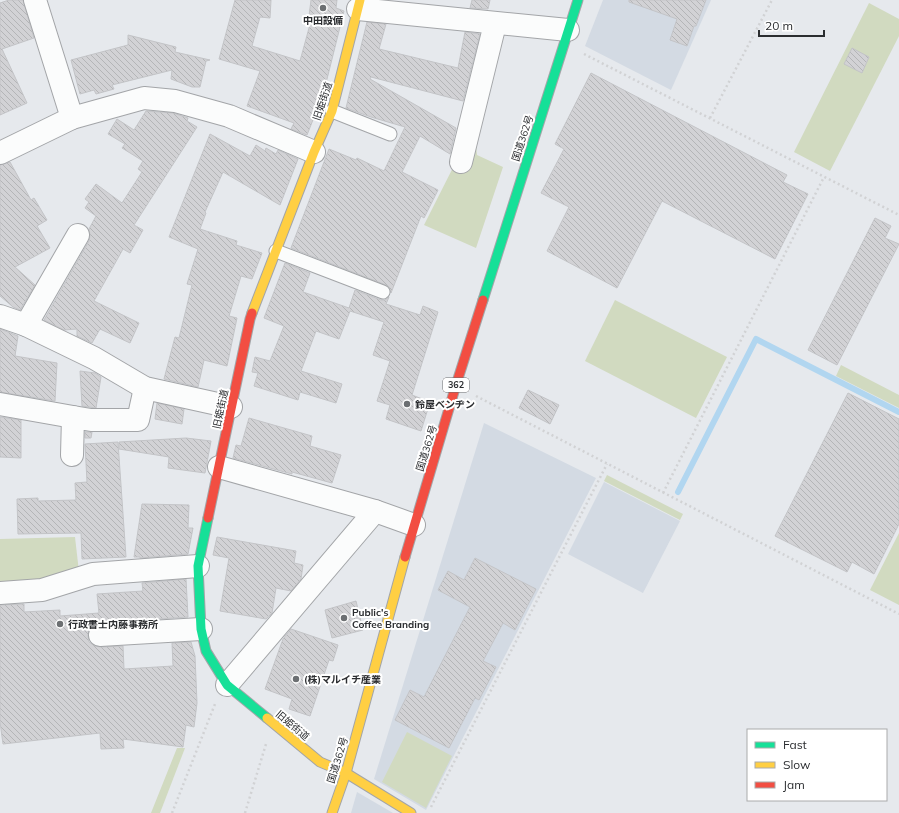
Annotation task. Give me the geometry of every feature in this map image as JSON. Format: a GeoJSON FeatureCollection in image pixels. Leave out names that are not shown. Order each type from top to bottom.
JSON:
{"type":"FeatureCollection","features":[{"type":"Feature","properties":{"kind":"main road","name":"国道362号"},"geometry":{"type":"LineString","coordinates":[[332,813],[346,773],[414,525],[456,385],[578,0]]}},
{"type":"Feature","properties":{"kind":"main road","name":"旧姫街道"},"geometry":{"type":"LineString","coordinates":[[359,5],[332,111],[314,152],[250,319],[198,566],[201,629],[206,651],[227,685],[320,762],[346,773],[411,813]]}},
{"type":"Feature","properties":{"kind":"street"},"geometry":{"type":"LineString","coordinates":[[35,0],[72,118]]}},
{"type":"Feature","properties":{"kind":"street"},"geometry":{"type":"LineString","coordinates":[[359,5],[495,24],[566,37]]}},
{"type":"Feature","properties":{"kind":"street"},"geometry":{"type":"LineString","coordinates":[[461,162],[495,24]]}},
{"type":"Feature","properties":{"kind":"street"},"geometry":{"type":"LineString","coordinates":[[0,153],[72,118],[144,98],[175,101],[229,116],[314,152]]}},
{"type":"Feature","properties":{"kind":"street"},"geometry":{"type":"LineString","coordinates":[[26,325],[78,235]]}},
{"type":"Feature","properties":{"kind":"street"},"geometry":{"type":"LineString","coordinates":[[0,316],[26,325],[94,358],[145,388],[231,407]]}},
{"type":"Feature","properties":{"kind":"street"},"geometry":{"type":"LineString","coordinates":[[0,404],[91,420],[138,420],[145,388]]}},
{"type":"Feature","properties":{"kind":"street"},"geometry":{"type":"LineString","coordinates":[[72,455],[73,417]]}},
{"type":"Feature","properties":{"kind":"street"},"geometry":{"type":"LineString","coordinates":[[219,466],[375,511],[414,525]]}},
{"type":"Feature","properties":{"kind":"street"},"geometry":{"type":"LineString","coordinates":[[227,685],[375,511]]}},
{"type":"Feature","properties":{"kind":"street"},"geometry":{"type":"LineString","coordinates":[[0,593],[42,590],[93,574],[198,566]]}},
{"type":"Feature","properties":{"kind":"street"},"geometry":{"type":"LineString","coordinates":[[100,635],[201,629]]}},
{"type":"Feature","properties":{"kind":"lane"},"geometry":{"type":"LineString","coordinates":[[332,111],[390,134]]}},
{"type":"Feature","properties":{"kind":"lane"},"geometry":{"type":"LineString","coordinates":[[276,251],[383,292]]}},
{"type":"Feature","properties":{"kind":"path"},"geometry":{"type":"LineString","coordinates":[[710,118],[772,0]]}},
{"type":"Feature","properties":{"kind":"path"},"geometry":{"type":"LineString","coordinates":[[566,37],[710,118],[899,215]]}},
{"type":"Feature","properties":{"kind":"path"},"geometry":{"type":"LineString","coordinates":[[664,493],[824,176]]}},
{"type":"Feature","properties":{"kind":"path"},"geometry":{"type":"LineString","coordinates":[[456,385],[899,614]]}},
{"type":"Feature","properties":{"kind":"path"},"geometry":{"type":"LineString","coordinates":[[430,808],[607,464]]}},
{"type":"Feature","properties":{"kind":"path"},"geometry":{"type":"LineString","coordinates":[[172,813],[215,704],[227,685]]}},
{"type":"Feature","properties":{"kind":"path"},"geometry":{"type":"LineString","coordinates":[[245,813],[273,723]]}},
{"type":"Feature","properties":{"kind":"shaded area"},"geometry":{"type":"Polygon","coordinates":[[[603,0],[711,0],[671,90],[585,46],[603,0]]]}},
{"type":"Feature","properties":{"kind":"shaded area"},"geometry":{"type":"Polygon","coordinates":[[[484,423],[596,478],[426,810],[374,779],[484,423]]]}},
{"type":"Feature","properties":{"kind":"shaded area"},"geometry":{"type":"Polygon","coordinates":[[[604,482],[680,521],[643,593],[568,554],[604,482]]]}},
{"type":"Feature","properties":{"kind":"shaded area"},"geometry":{"type":"Polygon","coordinates":[[[357,792],[393,813],[351,813],[357,792]]]}},
{"type":"Feature","properties":{"kind":"green space"},"geometry":{"type":"Polygon","coordinates":[[[869,3],[899,19],[899,36],[830,171],[794,152],[869,3]]]}},
{"type":"Feature","properties":{"kind":"green space"},"geometry":{"type":"Polygon","coordinates":[[[474,126],[477,155],[503,167],[476,248],[424,225],[474,126]]]}},
{"type":"Feature","properties":{"kind":"green space"},"geometry":{"type":"Polygon","coordinates":[[[615,300],[727,357],[696,418],[585,361],[615,300]]]}},
{"type":"Feature","properties":{"kind":"green space"},"geometry":{"type":"Polygon","coordinates":[[[841,365],[899,395],[899,408],[836,376],[841,365]]]}},
{"type":"Feature","properties":{"kind":"green space"},"geometry":{"type":"Polygon","coordinates":[[[607,475],[683,514],[680,520],[604,481],[607,475]]]}},
{"type":"Feature","properties":{"kind":"green space"},"geometry":{"type":"Polygon","coordinates":[[[899,533],[899,605],[870,590],[899,533]]]}},
{"type":"Feature","properties":{"kind":"green space"},"geometry":{"type":"Polygon","coordinates":[[[75,537],[79,572],[40,584],[0,585],[0,539],[75,537]]]}},
{"type":"Feature","properties":{"kind":"green space"},"geometry":{"type":"Polygon","coordinates":[[[407,732],[452,756],[426,808],[382,782],[407,732]]]}},
{"type":"Feature","properties":{"kind":"green space"},"geometry":{"type":"Polygon","coordinates":[[[177,748],[185,748],[160,813],[151,813],[177,748]]]}},
{"type":"Feature","properties":{"kind":"building"},"geometry":{"type":"Polygon","coordinates":[[[9,0],[23,0],[34,38],[2,49],[27,103],[0,115],[0,3],[9,0]]]}},
{"type":"Feature","properties":{"kind":"building"},"geometry":{"type":"Polygon","coordinates":[[[235,0],[271,0],[270,18],[260,17],[252,46],[300,61],[312,17],[309,16],[311,0],[337,0],[336,8],[344,11],[321,103],[320,102],[307,135],[291,129],[294,123],[247,106],[260,71],[219,59],[235,0]]]}},
{"type":"Feature","properties":{"kind":"building"},"geometry":{"type":"Polygon","coordinates":[[[472,0],[490,0],[488,9],[470,8],[472,0]]]}},
{"type":"Feature","properties":{"kind":"building"},"geometry":{"type":"Polygon","coordinates":[[[629,0],[706,0],[687,46],[670,40],[677,19],[629,2],[629,0]]]}},
{"type":"Feature","properties":{"kind":"building"},"geometry":{"type":"Polygon","coordinates":[[[367,22],[386,24],[379,49],[458,68],[465,32],[480,34],[463,101],[371,77],[370,79],[456,128],[450,154],[420,136],[402,172],[438,190],[424,218],[421,216],[391,293],[389,287],[386,285],[291,248],[329,149],[356,160],[357,158],[384,171],[405,127],[346,108],[367,22]]]}},
{"type":"Feature","properties":{"kind":"building"},"geometry":{"type":"Polygon","coordinates":[[[128,35],[176,47],[175,52],[210,60],[206,61],[200,87],[192,87],[171,79],[172,70],[112,85],[114,89],[96,94],[94,90],[80,94],[71,60],[128,45],[128,35]]]}},
{"type":"Feature","properties":{"kind":"building"},"geometry":{"type":"Polygon","coordinates":[[[852,48],[869,57],[862,73],[844,64],[852,48]]]}},
{"type":"Feature","properties":{"kind":"building"},"geometry":{"type":"Polygon","coordinates":[[[591,73],[787,175],[783,182],[808,194],[775,259],[662,201],[617,288],[547,251],[569,207],[541,193],[564,149],[555,144],[591,73]]]}},
{"type":"Feature","properties":{"kind":"building"},"geometry":{"type":"Polygon","coordinates":[[[146,111],[173,113],[188,118],[187,121],[197,127],[134,225],[143,230],[130,253],[123,249],[94,301],[139,323],[130,343],[100,329],[92,343],[77,336],[77,329],[64,330],[44,320],[89,241],[89,229],[96,216],[85,208],[89,202],[85,199],[96,184],[122,203],[142,172],[138,169],[143,161],[122,148],[125,144],[108,134],[117,119],[134,130],[146,111]]]}},
{"type":"Feature","properties":{"kind":"building"},"geometry":{"type":"Polygon","coordinates":[[[210,134],[250,156],[256,145],[265,151],[266,148],[276,154],[278,150],[298,159],[280,205],[223,172],[205,212],[206,213],[200,229],[237,241],[236,245],[262,253],[252,279],[241,276],[229,316],[237,318],[227,366],[204,360],[198,387],[164,379],[175,337],[179,338],[192,285],[187,284],[198,249],[169,237],[210,134]]]}},
{"type":"Feature","properties":{"kind":"building"},"geometry":{"type":"Polygon","coordinates":[[[10,162],[31,200],[34,198],[47,220],[37,226],[50,248],[15,267],[35,285],[20,310],[13,307],[0,296],[0,165],[10,162]]]}},
{"type":"Feature","properties":{"kind":"building"},"geometry":{"type":"Polygon","coordinates":[[[875,218],[891,226],[885,238],[899,244],[837,365],[808,350],[875,218]]]}},
{"type":"Feature","properties":{"kind":"building"},"geometry":{"type":"Polygon","coordinates":[[[285,263],[310,273],[303,292],[349,308],[355,290],[381,300],[385,300],[389,297],[386,304],[420,315],[423,306],[438,312],[412,395],[430,402],[421,431],[386,419],[390,405],[377,401],[390,361],[373,355],[384,322],[350,311],[339,339],[316,331],[301,371],[342,384],[336,403],[300,392],[298,400],[254,386],[258,373],[252,372],[255,357],[270,361],[284,326],[264,318],[285,263]]]}},
{"type":"Feature","properties":{"kind":"building"},"geometry":{"type":"Polygon","coordinates":[[[0,329],[18,336],[15,356],[57,363],[55,401],[0,392],[0,329]]]}},
{"type":"Feature","properties":{"kind":"building"},"geometry":{"type":"Polygon","coordinates":[[[80,371],[95,373],[101,377],[96,408],[82,406],[80,371]]]}},
{"type":"Feature","properties":{"kind":"building"},"geometry":{"type":"Polygon","coordinates":[[[528,390],[559,405],[550,424],[519,408],[528,390]]]}},
{"type":"Feature","properties":{"kind":"building"},"geometry":{"type":"Polygon","coordinates":[[[848,393],[899,419],[899,524],[874,574],[852,562],[847,572],[775,536],[848,393]]]}},
{"type":"Feature","properties":{"kind":"building"},"geometry":{"type":"Polygon","coordinates":[[[157,403],[184,409],[182,424],[155,419],[157,403]]]}},
{"type":"Feature","properties":{"kind":"building"},"geometry":{"type":"Polygon","coordinates":[[[0,417],[21,420],[21,458],[0,457],[0,417]]]}},
{"type":"Feature","properties":{"kind":"building"},"geometry":{"type":"Polygon","coordinates":[[[249,418],[312,436],[310,446],[341,455],[332,483],[233,458],[236,445],[241,446],[249,418]]]}},
{"type":"Feature","properties":{"kind":"building"},"geometry":{"type":"Polygon","coordinates":[[[85,432],[92,432],[91,438],[85,438],[85,432]]]}},
{"type":"Feature","properties":{"kind":"building"},"geometry":{"type":"Polygon","coordinates":[[[186,438],[211,441],[205,473],[168,468],[169,457],[119,449],[119,442],[186,438]]]}},
{"type":"Feature","properties":{"kind":"building"},"geometry":{"type":"Polygon","coordinates":[[[118,442],[126,557],[82,559],[81,533],[18,534],[17,499],[38,498],[38,501],[76,500],[75,483],[87,482],[85,444],[118,442]]]}},
{"type":"Feature","properties":{"kind":"building"},"geometry":{"type":"Polygon","coordinates":[[[142,504],[189,505],[188,528],[193,528],[188,554],[140,558],[134,557],[142,504]]]}},
{"type":"Feature","properties":{"kind":"building"},"geometry":{"type":"Polygon","coordinates":[[[217,537],[296,551],[294,563],[303,565],[301,579],[291,591],[276,588],[272,613],[266,619],[220,611],[229,558],[213,555],[217,537]]]}},
{"type":"Feature","properties":{"kind":"building"},"geometry":{"type":"Polygon","coordinates":[[[475,558],[536,589],[515,630],[503,623],[483,661],[496,667],[479,700],[475,698],[449,748],[395,720],[410,690],[424,697],[470,607],[438,590],[448,571],[464,580],[475,558]]]}},
{"type":"Feature","properties":{"kind":"building"},"geometry":{"type":"Polygon","coordinates":[[[186,579],[188,617],[99,623],[93,625],[89,630],[88,635],[89,642],[95,646],[123,646],[124,669],[173,666],[172,643],[191,642],[195,656],[197,703],[194,727],[186,725],[183,747],[123,739],[124,748],[101,749],[100,733],[3,744],[0,722],[0,605],[24,604],[24,612],[60,610],[60,616],[99,613],[97,594],[143,591],[142,583],[186,579]]]}},
{"type":"Feature","properties":{"kind":"building","name":"Public's Coffee Branding"},"geometry":{"type":"Polygon","coordinates":[[[356,601],[363,630],[332,638],[325,610],[356,601]]]}},
{"type":"Feature","properties":{"kind":"building","name":"(株)マルイチ産業"},"geometry":{"type":"Polygon","coordinates":[[[291,629],[338,645],[333,661],[329,660],[310,716],[289,709],[292,699],[265,689],[283,639],[291,629]]]}},
{"type":"Feature","properties":{"kind":"waterway"},"geometry":{"type":"LineString","coordinates":[[678,492],[756,339],[899,412]]}},
{"type":"Feature","properties":{"kind":"traffic: fast"},"geometry":{"type":"LineString","coordinates":[[483,300],[578,0]]}},
{"type":"Feature","properties":{"kind":"traffic: fast"},"geometry":{"type":"LineString","coordinates":[[208,518],[198,566],[201,629],[206,651],[227,685],[267,718]]}},
{"type":"Feature","properties":{"kind":"traffic: slow"},"geometry":{"type":"LineString","coordinates":[[252,313],[314,152],[332,111],[360,0]]}},
{"type":"Feature","properties":{"kind":"traffic: slow"},"geometry":{"type":"LineString","coordinates":[[332,813],[346,773],[405,557]]}},
{"type":"Feature","properties":{"kind":"traffic: slow"},"geometry":{"type":"LineString","coordinates":[[267,718],[320,762],[346,773],[411,813]]}},
{"type":"Feature","properties":{"kind":"traffic: jam"},"geometry":{"type":"LineString","coordinates":[[405,557],[483,300]]}},
{"type":"Feature","properties":{"kind":"traffic: jam"},"geometry":{"type":"LineString","coordinates":[[208,518],[252,313]]}},
{"type":"Feature","properties":{"kind":"place","name":"中田設備"},"geometry":{"type":"Point","coordinates":[323,8]}},
{"type":"Feature","properties":{"kind":"place","name":"鈴屋ベンヂン"},"geometry":{"type":"Point","coordinates":[407,404]}},
{"type":"Feature","properties":{"kind":"place","name":"Public's Coffee Branding"},"geometry":{"type":"Point","coordinates":[344,618]}},
{"type":"Feature","properties":{"kind":"place","name":"行政書士内藤事務所"},"geometry":{"type":"Point","coordinates":[60,624]}},
{"type":"Feature","properties":{"kind":"place","name":"(株)マルイチ産業"},"geometry":{"type":"Point","coordinates":[296,679]}}]}
